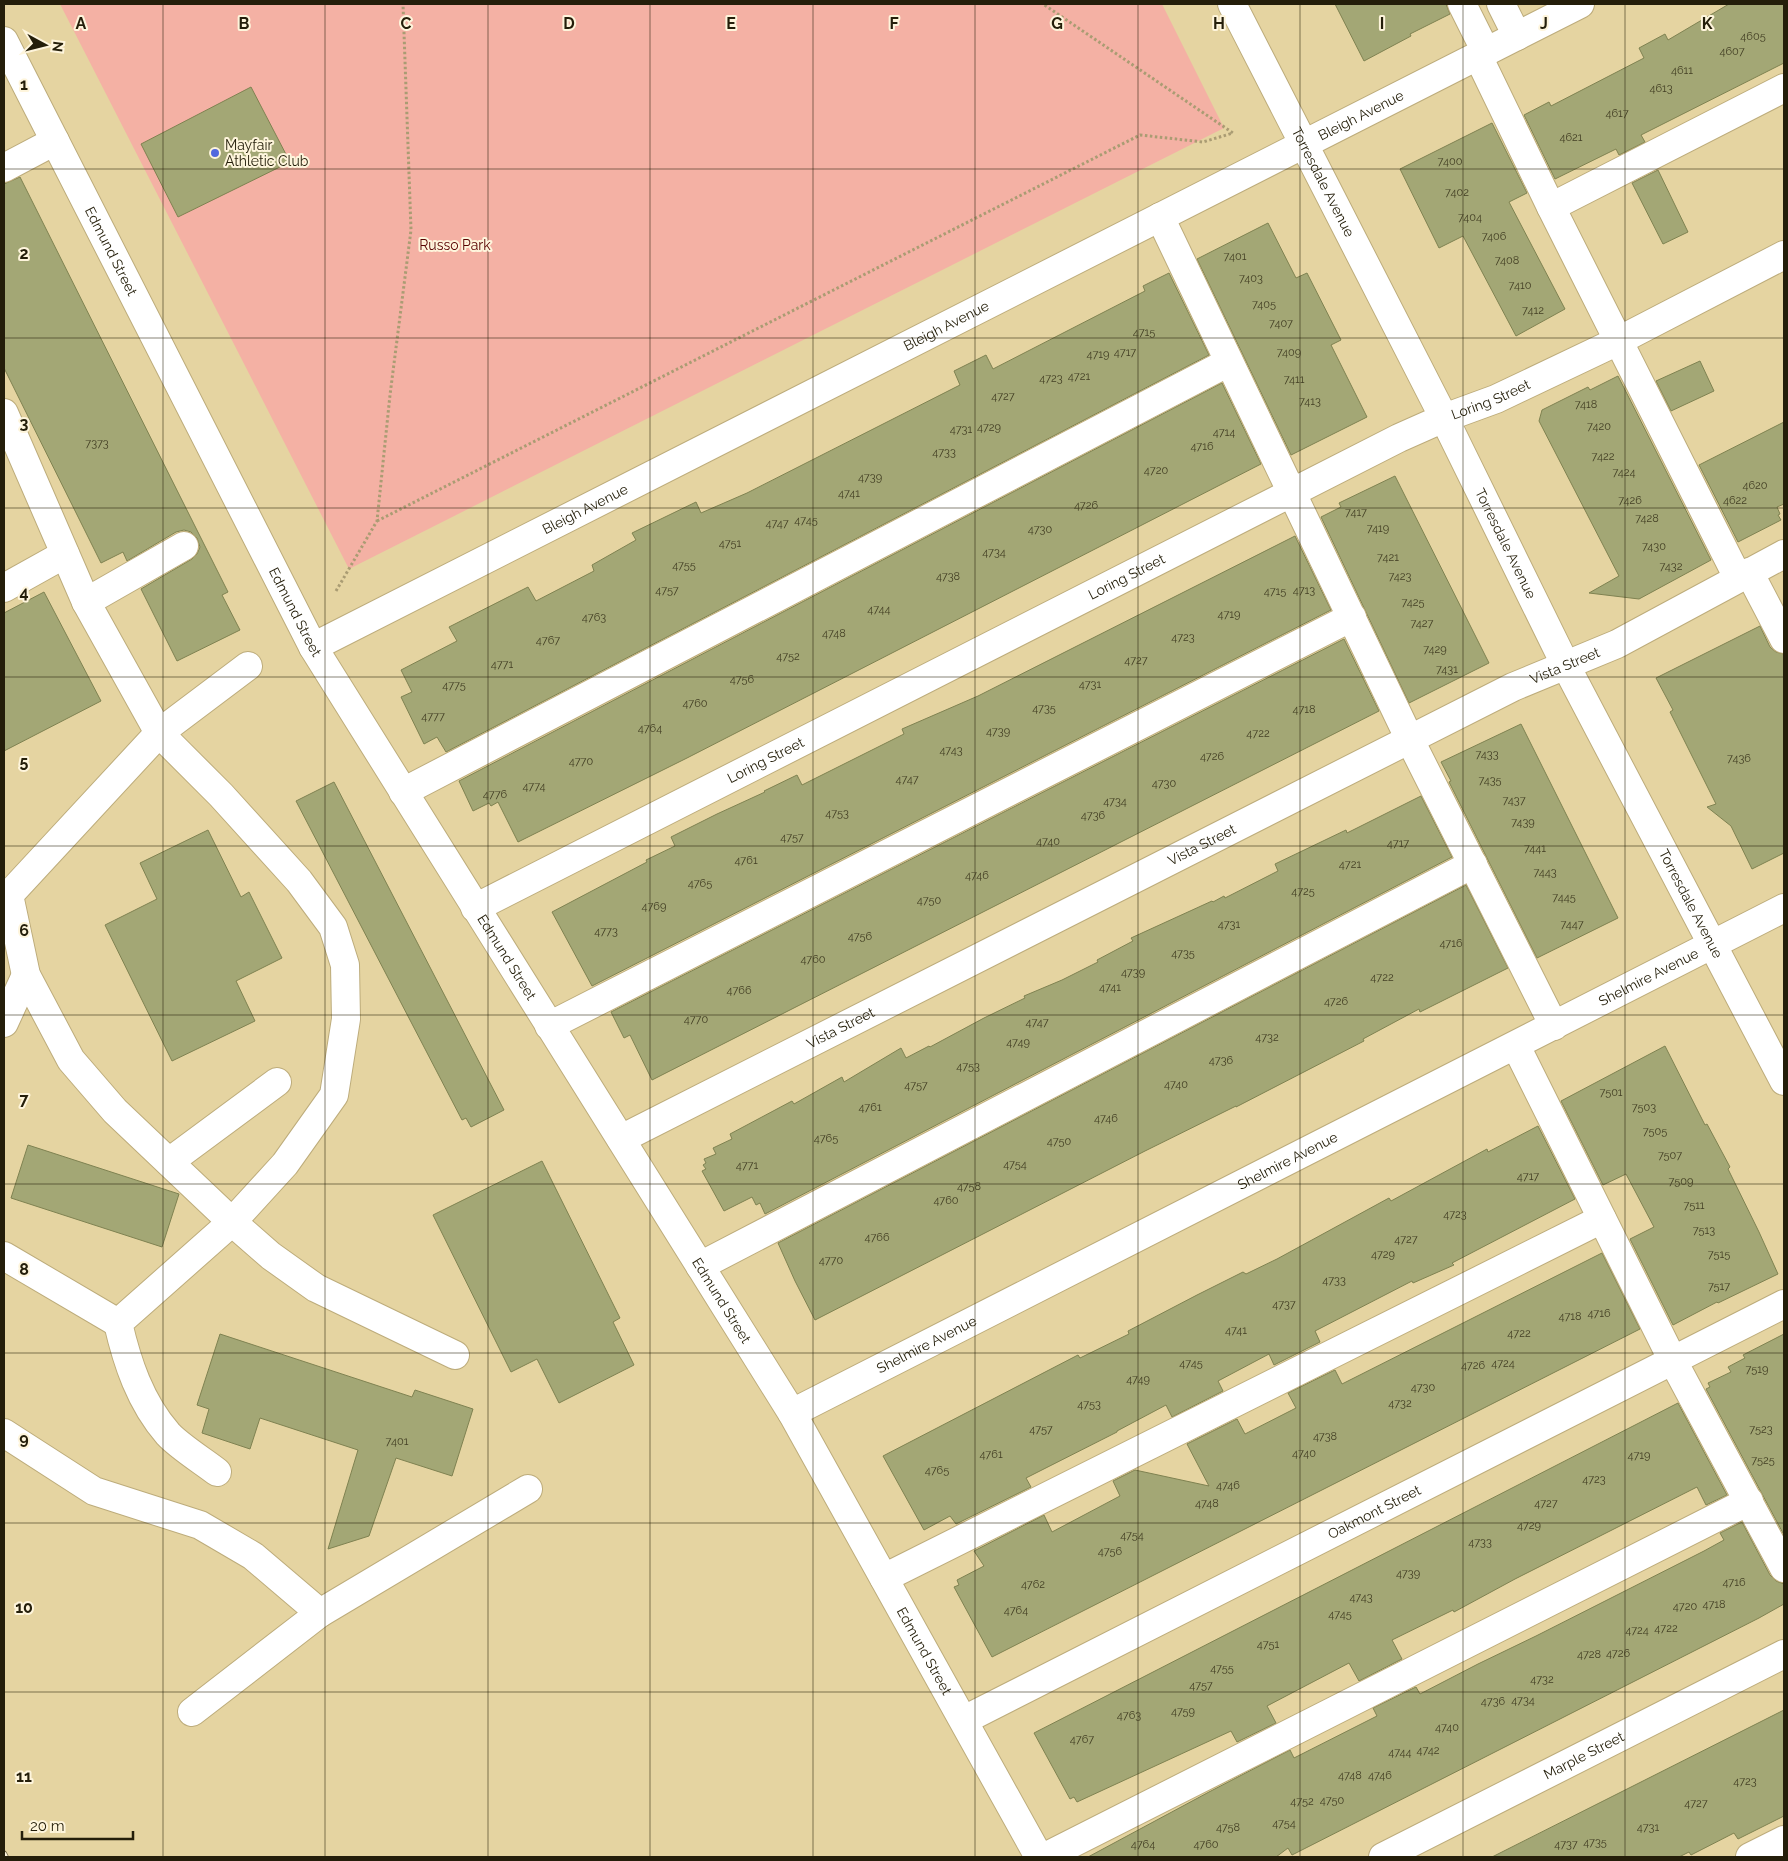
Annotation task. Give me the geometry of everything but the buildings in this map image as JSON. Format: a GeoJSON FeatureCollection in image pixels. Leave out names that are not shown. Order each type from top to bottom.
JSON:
{"type":"FeatureCollection","features":[{"type":"Feature","properties":{"kind":"street","name":"Torresdale Avenue"},"geometry":{"type":"LineString","coordinates":[[1232,4],[1444,418],[1566,664],[1784,1081]]}},
{"type":"Feature","properties":{"kind":"street"},"geometry":{"type":"LineString","coordinates":[[1462,4],[1482,54],[1551,207],[1618,341],[1744,575],[1784,639]]}},
{"type":"Feature","properties":{"kind":"street"},"geometry":{"type":"LineString","coordinates":[[1501,4],[1517,36]]}},
{"type":"Feature","properties":{"kind":"street","name":"Bleigh Avenue"},"geometry":{"type":"LineString","coordinates":[[313,647],[1580,4]]}},
{"type":"Feature","properties":{"kind":"street","name":"Edmund Street"},"geometry":{"type":"LineString","coordinates":[[4,41],[313,647],[792,1413],[1039,1857]]}},
{"type":"Feature","properties":{"kind":"street"},"geometry":{"type":"LineString","coordinates":[[1551,207],[1784,88]]}},
{"type":"Feature","properties":{"kind":"street"},"geometry":{"type":"LineString","coordinates":[[4,168],[55,141]]}},
{"type":"Feature","properties":{"kind":"street"},"geometry":{"type":"LineString","coordinates":[[1160,217],[1410,740],[1554,1026]]}},
{"type":"Feature","properties":{"kind":"street","name":"Loring Street"},"geometry":{"type":"LineString","coordinates":[[475,908],[1399,438],[1444,418],[1496,399],[1618,341],[1784,255]]}},
{"type":"Feature","properties":{"kind":"street"},"geometry":{"type":"LineString","coordinates":[[403,792],[1229,362]]}},
{"type":"Feature","properties":{"kind":"street"},"geometry":{"type":"LineString","coordinates":[[4,413],[86,602],[159,733],[221,795],[299,881],[333,927],[345,965],[346,1019],[334,1095],[285,1164],[232,1222],[118,1323]]}},
{"type":"Feature","properties":{"kind":"street"},"geometry":{"type":"LineString","coordinates":[[86,602],[184,546]]}},
{"type":"Feature","properties":{"kind":"street"},"geometry":{"type":"LineString","coordinates":[[4,588],[66,554]]}},
{"type":"Feature","properties":{"kind":"street","name":"Vista Street"},"geometry":{"type":"LineString","coordinates":[[621,1139],[1513,687],[1618,644],[1784,554]]}},
{"type":"Feature","properties":{"kind":"street"},"geometry":{"type":"LineString","coordinates":[[549,1026],[1352,617]]}},
{"type":"Feature","properties":{"kind":"street"},"geometry":{"type":"LineString","coordinates":[[248,666],[159,733],[6,895],[26,975],[71,1060],[115,1111],[232,1222],[271,1256],[316,1288],[455,1355]]}},
{"type":"Feature","properties":{"kind":"street"},"geometry":{"type":"LineString","coordinates":[[700,1266],[1473,864]]}},
{"type":"Feature","properties":{"kind":"street","name":"Shelmire Avenue"},"geometry":{"type":"LineString","coordinates":[[792,1413],[1784,908]]}},
{"type":"Feature","properties":{"kind":"street"},"geometry":{"type":"LineString","coordinates":[[4,1023],[26,975]]}},
{"type":"Feature","properties":{"kind":"street"},"geometry":{"type":"LineString","coordinates":[[1516,1046],[1673,1361],[1784,1568]]}},
{"type":"Feature","properties":{"kind":"street"},"geometry":{"type":"LineString","coordinates":[[169,1162],[277,1082]]}},
{"type":"Feature","properties":{"kind":"street"},"geometry":{"type":"LineString","coordinates":[[884,1578],[1602,1219]]}},
{"type":"Feature","properties":{"kind":"street"},"geometry":{"type":"LineString","coordinates":[[4,1256],[118,1323],[127,1361],[145,1400],[169,1434],[217,1472]]}},
{"type":"Feature","properties":{"kind":"street","name":"Oakmont Street"},"geometry":{"type":"LineString","coordinates":[[964,1720],[1784,1304]]}},
{"type":"Feature","properties":{"kind":"street"},"geometry":{"type":"LineString","coordinates":[[4,1433],[94,1491],[200,1525],[253,1556],[320,1613]]}},
{"type":"Feature","properties":{"kind":"street"},"geometry":{"type":"LineString","coordinates":[[192,1712],[320,1613],[528,1489]]}},
{"type":"Feature","properties":{"kind":"street"},"geometry":{"type":"LineString","coordinates":[[1045,1857],[1749,1501]]}},
{"type":"Feature","properties":{"kind":"street","name":"Marple Street"},"geometry":{"type":"LineString","coordinates":[[1383,1857],[1784,1654]]}},
{"type":"Feature","properties":{"kind":"street"},"geometry":{"type":"LineString","coordinates":[[1750,1857],[1784,1840]]}},
{"type":"Feature","properties":{"kind":"path"},"geometry":{"type":"LineString","coordinates":[[336,591],[377,521],[390,395],[411,230],[403,4]]}},
{"type":"Feature","properties":{"kind":"path"},"geometry":{"type":"LineString","coordinates":[[377,521],[1140,135],[1203,142],[1233,133],[1043,4]]}},
{"type":"Feature","properties":{"kind":"green space","name":"Russo Park"},"geometry":{"type":"Polygon","coordinates":[[[60,4],[1162,4],[1224,128],[349,569],[60,4]]]}},
{"type":"Feature","properties":{"kind":"railway"},"geometry":{"type":"LineString","coordinates":[[4,1853],[6,1857]]}},
{"type":"Feature","properties":{"kind":"place","name":"Mayfair Athletic Club"},"geometry":{"type":"Point","coordinates":[215,153]}}]}
